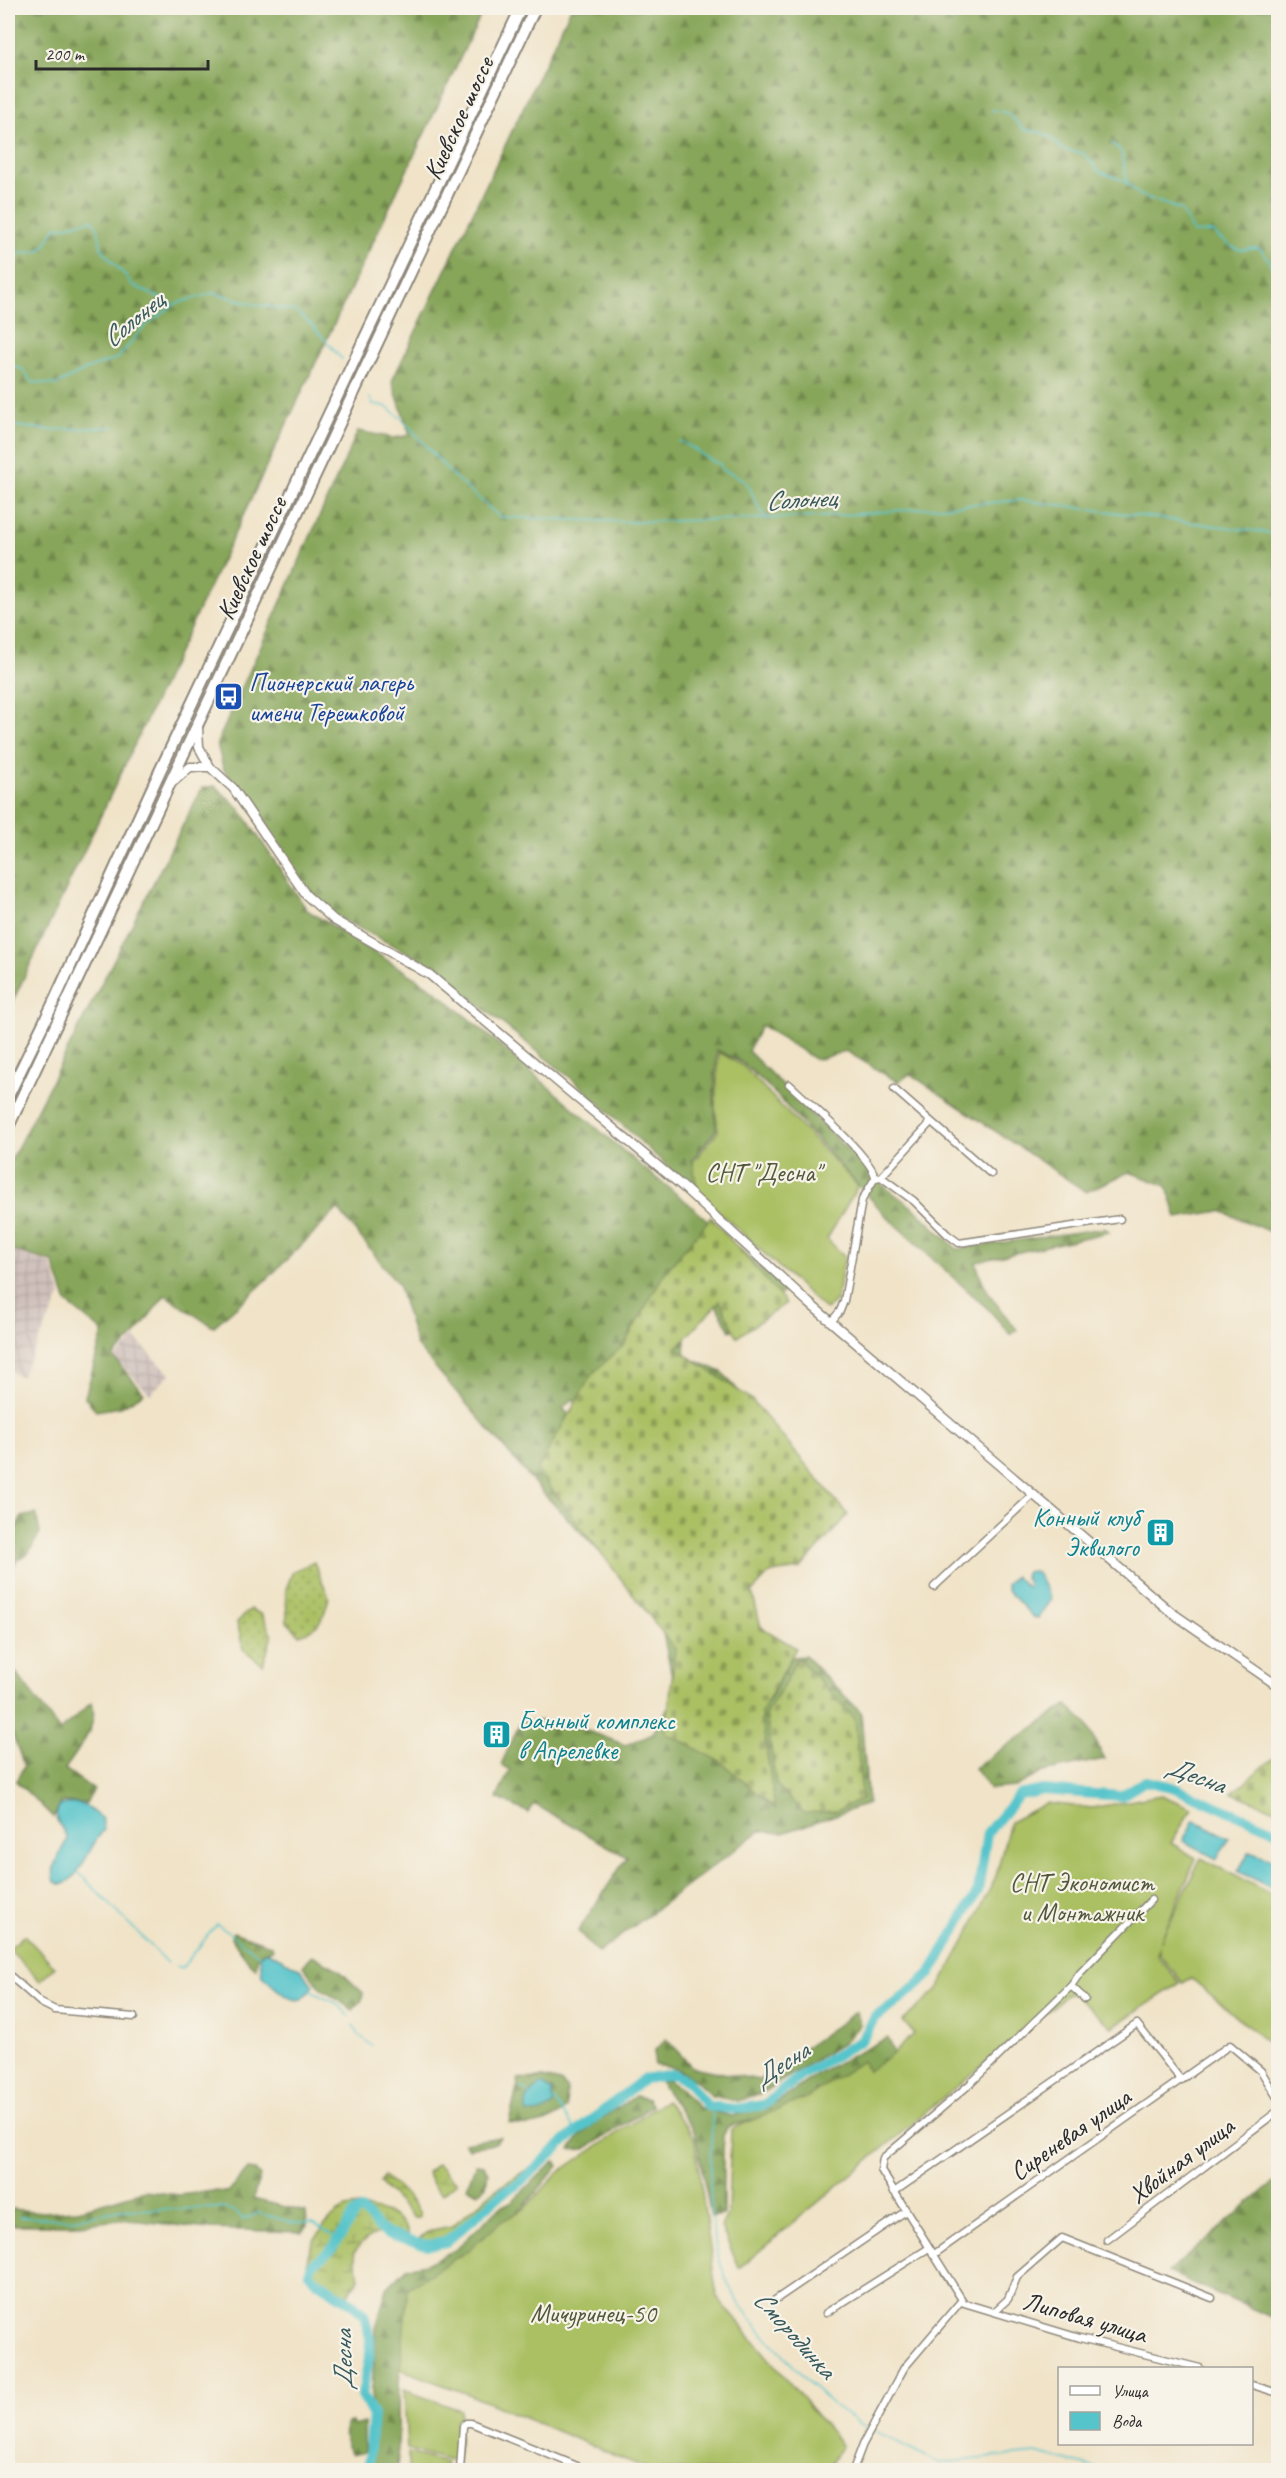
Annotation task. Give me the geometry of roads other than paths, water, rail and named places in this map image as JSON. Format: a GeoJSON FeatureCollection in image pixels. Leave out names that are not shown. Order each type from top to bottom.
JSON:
{"type":"FeatureCollection","features":[{"type":"Feature","properties":{"kind":"highway","name":"Киевское шоссе"},"geometry":{"type":"LineString","coordinates":[[8,1096],[520,8]]}},
{"type":"Feature","properties":{"kind":"highway","name":"Киевское шоссе"},"geometry":{"type":"LineString","coordinates":[[8,1127],[535,8]]}},
{"type":"Feature","properties":{"kind":"street"},"geometry":{"type":"LineString","coordinates":[[198,722],[199,747],[210,767],[233,788],[306,895],[334,920],[430,975],[681,1186],[831,1322],[1171,1612],[1278,1686]]}},
{"type":"Feature","properties":{"kind":"street"},"geometry":{"type":"LineString","coordinates":[[168,786],[190,767],[210,767]]}},
{"type":"Feature","properties":{"kind":"street"},"geometry":{"type":"LineString","coordinates":[[789,1084],[842,1134],[878,1178],[914,1201],[959,1243],[1120,1219]]}},
{"type":"Feature","properties":{"kind":"street"},"geometry":{"type":"LineString","coordinates":[[894,1089],[991,1174]]}},
{"type":"Feature","properties":{"kind":"street"},"geometry":{"type":"LineString","coordinates":[[831,1322],[840,1311],[844,1301],[862,1200],[878,1178],[931,1122]]}},
{"type":"Feature","properties":{"kind":"street"},"geometry":{"type":"LineString","coordinates":[[934,1587],[1034,1494]]}},
{"type":"Feature","properties":{"kind":"street"},"geometry":{"type":"LineString","coordinates":[[853,2470],[863,2444],[904,2368],[961,2301],[881,2170],[884,2158],[970,2084],[1071,1986],[1080,1973],[1151,1900]]}},
{"type":"Feature","properties":{"kind":"street"},"geometry":{"type":"LineString","coordinates":[[8,1974],[41,2003],[55,2010],[134,2017]]}},
{"type":"Feature","properties":{"kind":"street"},"geometry":{"type":"LineString","coordinates":[[1071,1986],[1085,1999]]}},
{"type":"Feature","properties":{"kind":"street"},"geometry":{"type":"LineString","coordinates":[[894,2192],[1137,2024],[1181,2080]]}},
{"type":"Feature","properties":{"kind":"street","name":"Сиреневая улица"},"geometry":{"type":"LineString","coordinates":[[826,2313],[931,2252],[1230,2045],[1261,2071],[1278,2099]]}},
{"type":"Feature","properties":{"kind":"street","name":"Хвойная улица"},"geometry":{"type":"LineString","coordinates":[[1107,2240],[1278,2111]]}},
{"type":"Feature","properties":{"kind":"street"},"geometry":{"type":"LineString","coordinates":[[775,2300],[906,2211]]}},
{"type":"Feature","properties":{"kind":"street"},"geometry":{"type":"LineString","coordinates":[[995,2311],[1008,2298],[1017,2277],[1062,2238],[1212,2298]]}},
{"type":"Feature","properties":{"kind":"street","name":"Липовая улица"},"geometry":{"type":"LineString","coordinates":[[961,2301],[1080,2338],[1196,2367]]}},
{"type":"Feature","properties":{"kind":"street"},"geometry":{"type":"LineString","coordinates":[[1253,2386],[1278,2393]]}},
{"type":"Feature","properties":{"kind":"street"},"geometry":{"type":"LineString","coordinates":[[462,2470],[463,2426],[466,2422],[471,2422],[587,2470]]}},
{"type":"Feature","properties":{"kind":"water"},"geometry":{"type":"Polygon","coordinates":[[[1026,1572],[1037,1573],[1051,1599],[1038,1618],[1033,1617],[1007,1590],[1006,1585],[1015,1576],[1027,1587],[1029,1585],[1024,1576],[1026,1572]]]}},
{"type":"Feature","properties":{"kind":"water"},"geometry":{"type":"Polygon","coordinates":[[[75,1803],[84,1805],[102,1819],[104,1830],[75,1875],[62,1885],[55,1882],[54,1870],[56,1860],[67,1839],[56,1814],[61,1805],[75,1803]]]}},
{"type":"Feature","properties":{"kind":"water"},"geometry":{"type":"Polygon","coordinates":[[[1194,1820],[1229,1838],[1217,1859],[1183,1841],[1194,1820]]]}},
{"type":"Feature","properties":{"kind":"water"},"geometry":{"type":"Polygon","coordinates":[[[1250,1851],[1278,1861],[1278,1886],[1275,1890],[1238,1871],[1250,1851]]]}},
{"type":"Feature","properties":{"kind":"water"},"geometry":{"type":"Polygon","coordinates":[[[266,1951],[299,1968],[313,1985],[307,1994],[295,2000],[281,1993],[262,1976],[260,1956],[266,1951]]]}},
{"type":"Feature","properties":{"kind":"water"},"geometry":{"type":"Polygon","coordinates":[[[542,2084],[552,2091],[553,2105],[541,2113],[527,2113],[528,2096],[542,2084]]]}},
{"type":"Feature","properties":{"kind":"waterway"},"geometry":{"type":"LineString","coordinates":[[992,110],[1007,113],[1025,130],[1040,132],[1052,138],[1063,150],[1083,153],[1100,172],[1123,180],[1140,195],[1181,210],[1193,233],[1213,232],[1225,243],[1237,249],[1259,249],[1278,274]]}},
{"type":"Feature","properties":{"kind":"waterway"},"geometry":{"type":"LineString","coordinates":[[1112,143],[1121,151],[1127,183]]}},
{"type":"Feature","properties":{"kind":"waterway"},"geometry":{"type":"LineString","coordinates":[[8,261],[21,253],[36,252],[44,247],[56,227],[92,220],[98,228],[101,247],[130,284],[172,304]]}},
{"type":"Feature","properties":{"kind":"waterway","name":"Солонец"},"geometry":{"type":"LineString","coordinates":[[8,364],[22,369],[32,382],[56,385],[85,370],[118,358],[145,326],[177,303],[214,293],[253,304],[295,311],[311,324],[342,359]]}},
{"type":"Feature","properties":{"kind":"waterway","name":"Солонец"},"geometry":{"type":"LineString","coordinates":[[370,398],[373,404],[385,406],[401,418],[452,475],[500,517],[632,522],[820,517],[1021,500],[1278,534]]}},
{"type":"Feature","properties":{"kind":"waterway"},"geometry":{"type":"LineString","coordinates":[[8,425],[50,430],[114,427]]}},
{"type":"Feature","properties":{"kind":"waterway"},"geometry":{"type":"LineString","coordinates":[[679,441],[720,464],[722,470],[743,479],[755,502],[767,518]]}},
{"type":"Feature","properties":{"kind":"waterway","name":"Смородинка"},"geometry":{"type":"LineString","coordinates":[[368,2470],[373,2415],[362,2395],[370,2353],[370,2337],[364,2315],[353,2304],[317,2281],[309,2273],[312,2265],[333,2248],[355,2213],[361,2210],[385,2233],[427,2245],[446,2242],[505,2191],[516,2186],[566,2140],[644,2079],[673,2074],[687,2081],[707,2106],[735,2109],[764,2105],[802,2075],[862,2040],[875,2017],[895,2004],[930,1974],[978,1891],[987,1833],[1019,1795],[1043,1790],[1121,1796],[1145,1781],[1172,1787],[1278,1832]]}},
{"type":"Feature","properties":{"kind":"waterway"},"geometry":{"type":"LineString","coordinates":[[78,1872],[168,1963]]}},
{"type":"Feature","properties":{"kind":"waterway"},"geometry":{"type":"LineString","coordinates":[[177,1966],[182,1968],[217,1924],[260,1956]]}},
{"type":"Feature","properties":{"kind":"waterway"},"geometry":{"type":"LineString","coordinates":[[310,1991],[336,2003],[349,2016]]}},
{"type":"Feature","properties":{"kind":"waterway"},"geometry":{"type":"LineString","coordinates":[[353,2025],[358,2034],[372,2046]]}},
{"type":"Feature","properties":{"kind":"waterway"},"geometry":{"type":"LineString","coordinates":[[520,2087],[529,2093]]}},
{"type":"Feature","properties":{"kind":"waterway"},"geometry":{"type":"LineString","coordinates":[[554,2100],[576,2132]]}},
{"type":"Feature","properties":{"kind":"waterway","name":"Смородинка"},"geometry":{"type":"LineString","coordinates":[[713,2106],[710,2177],[712,2225],[716,2248],[732,2291],[758,2327],[814,2388],[845,2414],[867,2427]]}},
{"type":"Feature","properties":{"kind":"waterway"},"geometry":{"type":"LineString","coordinates":[[19,2217],[72,2219],[121,2210],[219,2208],[233,2210],[243,2219],[259,2213],[294,2223],[313,2223],[339,2239]]}},
{"type":"Feature","properties":{"kind":"waterway","name":"Смородинка"},"geometry":{"type":"LineString","coordinates":[[875,2431],[939,2463],[1035,2453],[1106,2470]]}},
{"type":"Feature","properties":{"kind":"place","name":"Пионерский лагерь имени Терешковой"},"geometry":{"type":"Point","coordinates":[228,697]}},
{"type":"Feature","properties":{"kind":"place","name":"Конный клуб Эквилого"},"geometry":{"type":"Point","coordinates":[1160,1532]}},
{"type":"Feature","properties":{"kind":"place","name":"Банный комплекс в Апрелевке"},"geometry":{"type":"Point","coordinates":[497,1735]}},
{"type":"Feature","properties":{"kind":"park label","name":"СНТ \"Десна\""},"geometry":{"type":"Point","coordinates":[763,1172]}},
{"type":"Feature","properties":{"kind":"park label","name":"СНТ Экономист и Монтажник"},"geometry":{"type":"Point","coordinates":[1082,1897]}},
{"type":"Feature","properties":{"kind":"park label","name":"Мичуринец-50"},"geometry":{"type":"Point","coordinates":[593,2313]}},
{"type":"Feature","properties":{"kind":"water label","name":"Десна"},"geometry":{"type":"Point","coordinates":[1196,1775]}},
{"type":"Feature","properties":{"kind":"water label","name":"Десна"},"geometry":{"type":"Point","coordinates":[781,2064]}},
{"type":"Feature","properties":{"kind":"water label","name":"Десна"},"geometry":{"type":"Point","coordinates":[343,2360]}}]}
